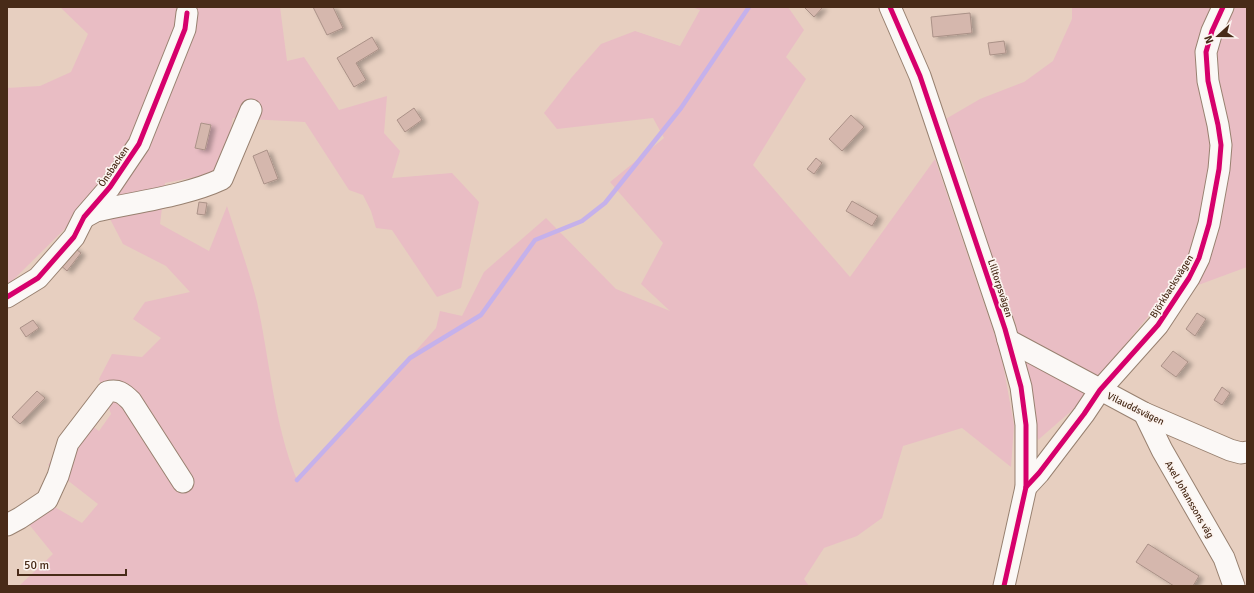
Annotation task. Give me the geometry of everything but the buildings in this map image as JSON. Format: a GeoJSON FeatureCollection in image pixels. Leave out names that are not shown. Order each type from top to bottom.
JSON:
{"type":"FeatureCollection","features":[{"type":"Feature","properties":{"kind":"street","name":"Lilltorpsvägen"},"geometry":{"type":"LineString","coordinates":[[890,7],[920,76],[1008,340],[1021,387],[1025,409],[1026,487],[1004,586]]}},
{"type":"Feature","properties":{"kind":"street","name":"Björkbacksvägen"},"geometry":{"type":"LineString","coordinates":[[1026,487],[1039,473],[1084,414],[1100,390],[1158,325],[1189,278],[1199,258],[1209,224],[1219,169],[1221,145],[1208,81],[1206,52],[1212,31],[1223,7]]}},
{"type":"Feature","properties":{"kind":"street","name":"Önsbacken"},"geometry":{"type":"LineString","coordinates":[[7,297],[38,278],[74,238],[84,217],[110,187],[139,144],[185,29],[187,13]]}},
{"type":"Feature","properties":{"kind":"street"},"geometry":{"type":"LineString","coordinates":[[84,217],[96,211],[212,184],[222,179],[251,110]]}},
{"type":"Feature","properties":{"kind":"street","name":"Vilauddsvägen"},"geometry":{"type":"LineString","coordinates":[[1008,340],[1144,413],[1238,451],[1247,464]]}},
{"type":"Feature","properties":{"kind":"street"},"geometry":{"type":"LineString","coordinates":[[7,525],[47,500],[58,476],[68,443],[107,392],[115,390],[123,393],[131,401],[183,482]]}},
{"type":"Feature","properties":{"kind":"street","name":"Axel Johanssons väg"},"geometry":{"type":"LineString","coordinates":[[1144,413],[1162,450],[1224,558],[1234,586]]}},
{"type":"Feature","properties":{"kind":"shaded area"},"geometry":{"type":"Polygon","coordinates":[[[60,7],[280,7],[287,61],[304,57],[339,110],[387,96],[384,133],[400,151],[392,178],[452,173],[479,202],[461,288],[437,297],[392,230],[376,228],[371,211],[363,195],[349,190],[305,122],[233,118],[222,172],[165,183],[160,224],[209,251],[227,206],[257,302],[278,415],[289,459],[297,480],[351,424],[436,328],[440,311],[462,316],[484,272],[546,218],[616,289],[670,311],[641,284],[663,243],[610,182],[664,138],[653,118],[557,129],[544,113],[572,77],[601,44],[635,31],[680,46],[700,10],[692,7],[788,7],[804,30],[786,57],[806,79],[753,165],[850,277],[935,159],[1001,353],[1014,425],[1011,467],[962,428],[903,446],[882,518],[857,536],[824,548],[804,579],[809,586],[19,586],[53,554],[23,517],[41,499],[82,523],[98,504],[48,465],[81,418],[99,431],[111,414],[99,379],[112,354],[142,357],[161,338],[133,319],[145,302],[190,292],[166,266],[123,244],[109,217],[91,203],[7,286],[7,88],[40,86],[71,72],[88,34],[60,7]]]}},
{"type":"Feature","properties":{"kind":"shaded area"},"geometry":{"type":"Polygon","coordinates":[[[1072,7],[1247,7],[1247,267],[1163,298],[1096,381],[1085,399],[1038,440],[1015,322],[992,260],[963,164],[944,120],[980,99],[1024,82],[1053,61],[1072,19],[1072,7]]]}},
{"type":"Feature","properties":{"kind":"waterway"},"geometry":{"type":"LineString","coordinates":[[297,480],[410,358],[481,315],[535,240],[582,221],[605,203],[681,108],[749,7]]}},
{"type":"Feature","properties":{"kind":"cycle path"},"geometry":{"type":"LineString","coordinates":[[890,7],[920,76],[1005,329],[1021,387],[1026,425],[1026,487],[1004,586]]}},
{"type":"Feature","properties":{"kind":"cycle path"},"geometry":{"type":"LineString","coordinates":[[1026,487],[1039,473],[1084,414],[1100,390],[1158,325],[1189,278],[1199,258],[1209,224],[1219,169],[1221,145],[1208,81],[1206,52],[1212,31],[1223,7]]}},
{"type":"Feature","properties":{"kind":"cycle path"},"geometry":{"type":"LineString","coordinates":[[7,297],[38,278],[74,237],[84,217],[110,187],[139,144],[185,29],[187,13]]}}]}
